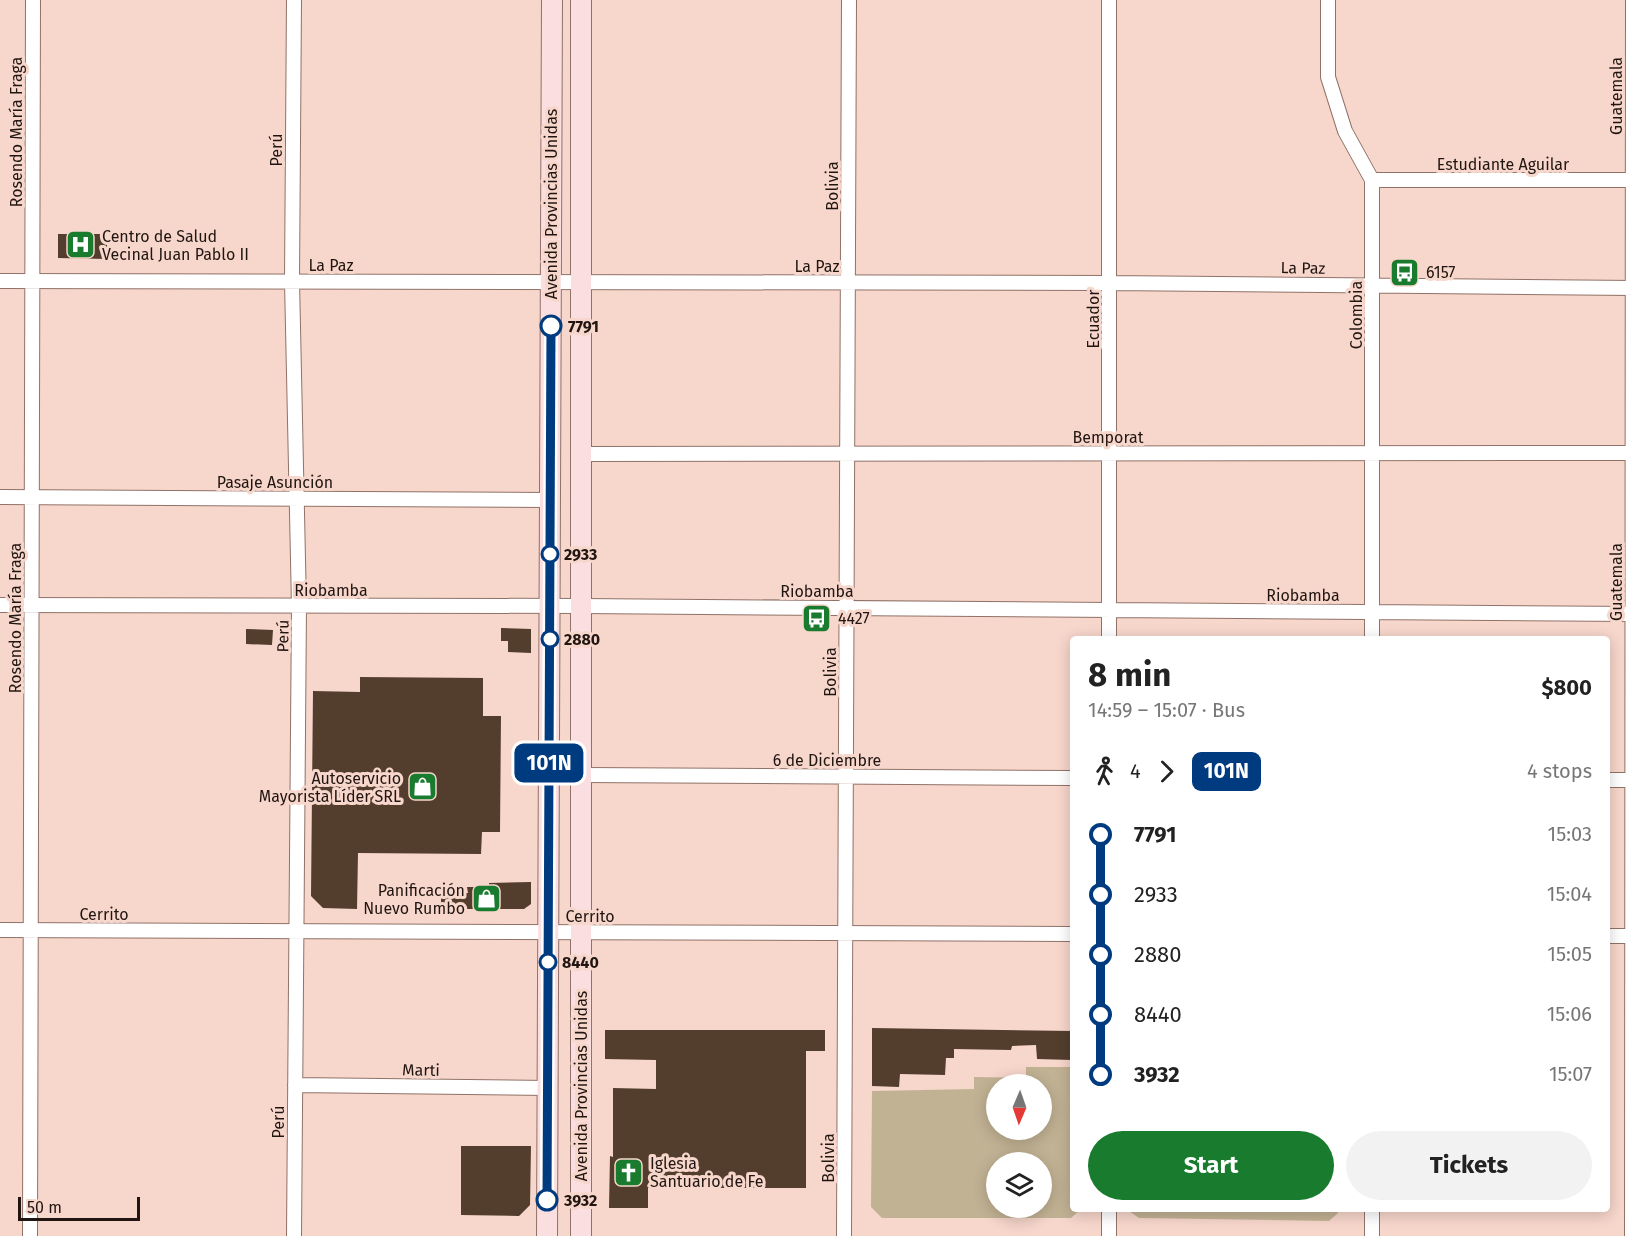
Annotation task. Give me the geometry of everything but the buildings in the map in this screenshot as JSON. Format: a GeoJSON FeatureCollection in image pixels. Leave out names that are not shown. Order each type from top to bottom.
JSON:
{"type":"FeatureCollection","features":[{"type":"Feature","properties":{"kind":"main road","name":"Avenida Provincias Unidas"},"geometry":{"type":"LineString","coordinates":[[547,1236],[552,0]]}},
{"type":"Feature","properties":{"kind":"main road","name":"Avenida Provincias Unidas"},"geometry":{"type":"LineString","coordinates":[[581,0],[581,1236]]}},
{"type":"Feature","properties":{"kind":"street","name":"Rosendo María Fraga"},"geometry":{"type":"LineString","coordinates":[[30,1236],[33,0]]}},
{"type":"Feature","properties":{"kind":"street","name":"Perú"},"geometry":{"type":"LineString","coordinates":[[294,0],[292,281],[299,606],[294,1236]]}},
{"type":"Feature","properties":{"kind":"street","name":"Bolivia"},"geometry":{"type":"LineString","coordinates":[[844,1236],[849,0]]}},
{"type":"Feature","properties":{"kind":"street","name":"Ecuador"},"geometry":{"type":"LineString","coordinates":[[1109,636],[1110,0]]}},
{"type":"Feature","properties":{"kind":"street","name":"Colombia"},"geometry":{"type":"LineString","coordinates":[[1328,0],[1328,77],[1345,131],[1372,180],[1372,636]]}},
{"type":"Feature","properties":{"kind":"street","name":"Guatemala"},"geometry":{"type":"LineString","coordinates":[[1632,1236],[1633,0]]}},
{"type":"Feature","properties":{"kind":"street","name":"Estudiante Aguilar"},"geometry":{"type":"LineString","coordinates":[[1372,180],[1633,180]]}},
{"type":"Feature","properties":{"kind":"street","name":"La Paz"},"geometry":{"type":"LineString","coordinates":[[0,281],[1110,283],[1633,288]]}},
{"type":"Feature","properties":{"kind":"street","name":"Bemporat"},"geometry":{"type":"LineString","coordinates":[[581,454],[1633,453]]}},
{"type":"Feature","properties":{"kind":"street","name":"Pasaje Asunción"},"geometry":{"type":"LineString","coordinates":[[0,497],[550,500]]}},
{"type":"Feature","properties":{"kind":"street","name":"Riobamba"},"geometry":{"type":"LineString","coordinates":[[0,605],[581,606],[1633,614]]}},
{"type":"Feature","properties":{"kind":"street","name":"6 de Diciembre"},"geometry":{"type":"LineString","coordinates":[[581,775],[1070,778]]}},
{"type":"Feature","properties":{"kind":"street"},"geometry":{"type":"LineString","coordinates":[[1610,780],[1633,780]]}},
{"type":"Feature","properties":{"kind":"street","name":"Cerrito"},"geometry":{"type":"LineString","coordinates":[[0,930],[1070,934]]}},
{"type":"Feature","properties":{"kind":"street"},"geometry":{"type":"LineString","coordinates":[[1610,936],[1633,936]]}},
{"type":"Feature","properties":{"kind":"street","name":"Marti"},"geometry":{"type":"LineString","coordinates":[[295,1085],[548,1088]]}},
{"type":"Feature","properties":{"kind":"street"},"geometry":{"type":"LineString","coordinates":[[1109,1212],[1109,1236]]}},
{"type":"Feature","properties":{"kind":"street"},"geometry":{"type":"LineString","coordinates":[[1372,1212],[1372,1236]]}},
{"type":"Feature","properties":{"kind":"shaded area"},"geometry":{"type":"Polygon","coordinates":[[[1026,1067],[1070,1067],[1070,1212],[1078,1212],[1071,1218],[1052,1218],[1052,1152],[986,1152],[986,1218],[882,1218],[871,1207],[872,1091],[974,1089],[974,1077],[986,1077],[986,1140],[1052,1140],[1052,1074],[1026,1074],[1026,1067]]]}},
{"type":"Feature","properties":{"kind":"shaded area"},"geometry":{"type":"Polygon","coordinates":[[[1130,1212],[1338,1212],[1329,1221],[1139,1218],[1130,1212]]]}},
{"type":"Feature","properties":{"kind":"bus line","name":"101N"},"geometry":{"type":"LineString","coordinates":[[547,1200],[551,326]]}},
{"type":"Feature","properties":{"kind":"place","name":"Centro de Salud Vecinal Juan Pablo II"},"geometry":{"type":"Point","coordinates":[81,245]}},
{"type":"Feature","properties":{"kind":"place","name":"6157"},"geometry":{"type":"Point","coordinates":[1405,272]}},
{"type":"Feature","properties":{"kind":"place","name":"7791"},"geometry":{"type":"Point","coordinates":[551,326]}},
{"type":"Feature","properties":{"kind":"place","name":"2933"},"geometry":{"type":"Point","coordinates":[550,554]}},
{"type":"Feature","properties":{"kind":"place","name":"4427"},"geometry":{"type":"Point","coordinates":[817,618]}},
{"type":"Feature","properties":{"kind":"place","name":"2880"},"geometry":{"type":"Point","coordinates":[550,639]}},
{"type":"Feature","properties":{"kind":"place","name":"Autoservicio Mayorista Líder SRL"},"geometry":{"type":"Point","coordinates":[422,787]}},
{"type":"Feature","properties":{"kind":"place","name":"Panificación Nuevo Rumbo"},"geometry":{"type":"Point","coordinates":[486,899]}},
{"type":"Feature","properties":{"kind":"place","name":"8440"},"geometry":{"type":"Point","coordinates":[548,962]}},
{"type":"Feature","properties":{"kind":"place","name":"Iglesia Santuario de Fe"},"geometry":{"type":"Point","coordinates":[629,1172]}},
{"type":"Feature","properties":{"kind":"place","name":"3932"},"geometry":{"type":"Point","coordinates":[547,1200]}}]}
